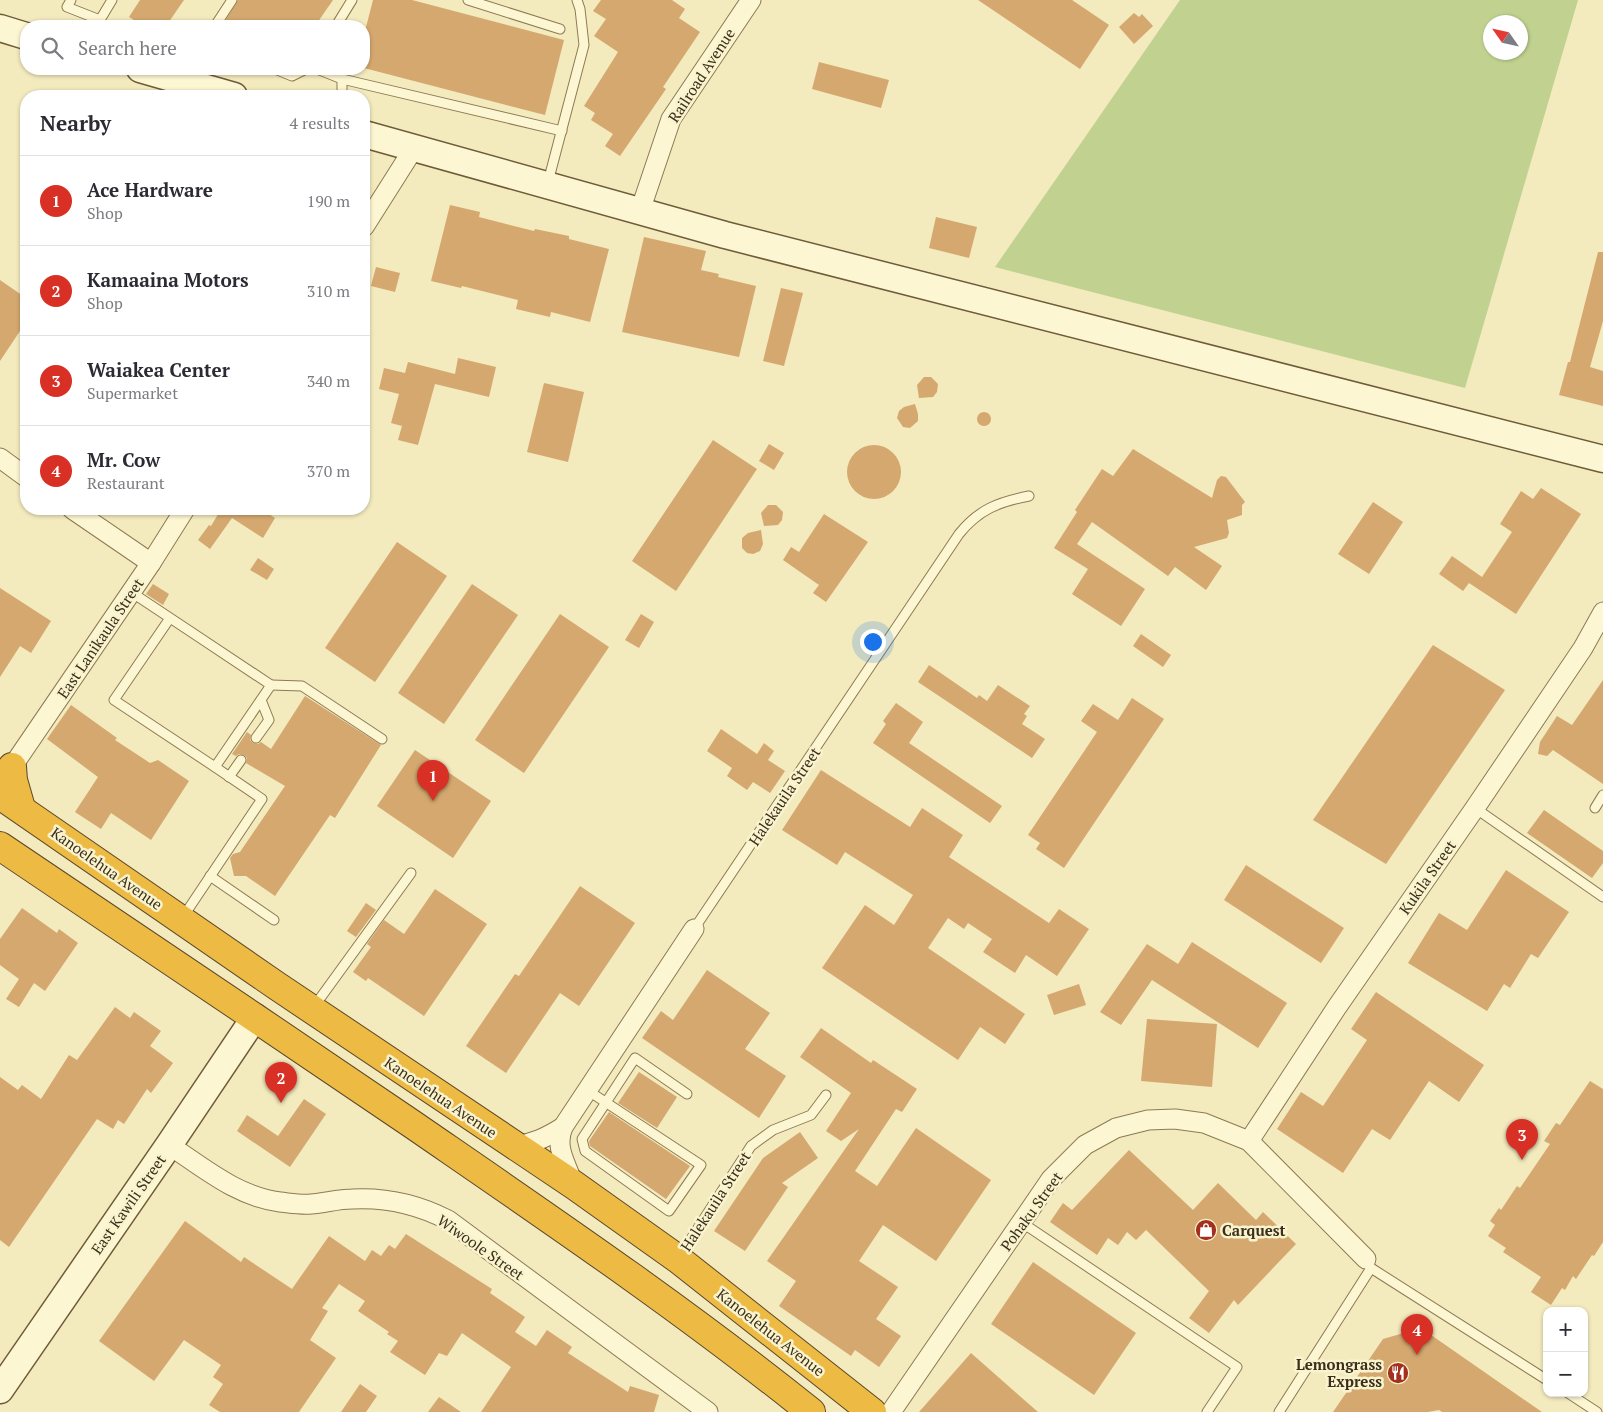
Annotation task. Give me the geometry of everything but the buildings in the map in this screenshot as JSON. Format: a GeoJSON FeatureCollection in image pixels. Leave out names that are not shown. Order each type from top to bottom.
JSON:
{"type":"FeatureCollection","features":[{"type":"Feature","properties":{"kind":"highway"},"geometry":{"type":"LineString","coordinates":[[6,769],[12,780],[10,802]]}},
{"type":"Feature","properties":{"kind":"highway","name":"Kanoelehua Avenue"},"geometry":{"type":"LineString","coordinates":[[10,802],[315,1012],[574,1185],[678,1259],[872,1412]]}},
{"type":"Feature","properties":{"kind":"highway"},"geometry":{"type":"LineString","coordinates":[[0,846],[519,1197],[641,1283],[756,1368],[810,1412]]}},
{"type":"Feature","properties":{"kind":"highway"},"geometry":{"type":"LineString","coordinates":[[242,961],[250,970],[254,980],[257,1002],[255,1017]]}},
{"type":"Feature","properties":{"kind":"highway"},"geometry":{"type":"LineString","coordinates":[[255,1017],[266,1009],[280,1006],[298,1007],[315,1012]]}},
{"type":"Feature","properties":{"kind":"street","name":"Railroad Avenue"},"geometry":{"type":"LineString","coordinates":[[640,211],[671,119],[751,0]]}},
{"type":"Feature","properties":{"kind":"street"},"geometry":{"type":"LineString","coordinates":[[0,28],[20,34]]}},
{"type":"Feature","properties":{"kind":"street"},"geometry":{"type":"LineString","coordinates":[[168,75],[191,80],[218,90]]}},
{"type":"Feature","properties":{"kind":"street"},"geometry":{"type":"LineString","coordinates":[[370,136],[725,235],[1603,459]]}},
{"type":"Feature","properties":{"kind":"street"},"geometry":{"type":"LineString","coordinates":[[370,218],[414,148]]}},
{"type":"Feature","properties":{"kind":"street"},"geometry":{"type":"LineString","coordinates":[[0,458],[20,473]]}},
{"type":"Feature","properties":{"kind":"street"},"geometry":{"type":"LineString","coordinates":[[81,515],[151,563]]}},
{"type":"Feature","properties":{"kind":"street","name":"East Lanikaula Street"},"geometry":{"type":"LineString","coordinates":[[6,769],[131,592],[181,515]]}},
{"type":"Feature","properties":{"kind":"street","name":"Kukila Street"},"geometry":{"type":"LineString","coordinates":[[1248,1141],[1337,1007],[1583,648],[1603,612]]}},
{"type":"Feature","properties":{"kind":"street","name":"Halekauila Street"},"geometry":{"type":"LineString","coordinates":[[574,1185],[559,1144],[563,1126],[694,930]]}},
{"type":"Feature","properties":{"kind":"street","name":"East Kawili Street"},"geometry":{"type":"LineString","coordinates":[[0,1390],[255,1017]]}},
{"type":"Feature","properties":{"kind":"street","name":"Pohaku Street"},"geometry":{"type":"LineString","coordinates":[[891,1412],[1051,1179],[1085,1145],[1116,1128],[1148,1120],[1175,1119],[1204,1123],[1248,1141],[1369,1264]]}},
{"type":"Feature","properties":{"kind":"street","name":"Halekauila Street"},"geometry":{"type":"LineString","coordinates":[[514,1146],[527,1145],[563,1126]]}},
{"type":"Feature","properties":{"kind":"street","name":"Wiwoole Street"},"geometry":{"type":"LineString","coordinates":[[169,1145],[229,1185],[253,1196],[279,1202],[309,1205],[350,1199],[377,1198],[407,1203],[428,1210],[448,1220],[708,1412]]}},
{"type":"Feature","properties":{"kind":"lane"},"geometry":{"type":"LineString","coordinates":[[71,0],[67,7],[93,20]]}},
{"type":"Feature","properties":{"kind":"lane"},"geometry":{"type":"LineString","coordinates":[[101,20],[112,0]]}},
{"type":"Feature","properties":{"kind":"lane"},"geometry":{"type":"LineString","coordinates":[[219,20],[232,0]]}},
{"type":"Feature","properties":{"kind":"lane"},"geometry":{"type":"LineString","coordinates":[[340,20],[352,0]]}},
{"type":"Feature","properties":{"kind":"lane"},"geometry":{"type":"LineString","coordinates":[[468,0],[560,29]]}},
{"type":"Feature","properties":{"kind":"lane"},"geometry":{"type":"LineString","coordinates":[[547,185],[584,45],[580,9],[577,0]]}},
{"type":"Feature","properties":{"kind":"lane"},"geometry":{"type":"LineString","coordinates":[[332,75],[342,79],[562,131]]}},
{"type":"Feature","properties":{"kind":"lane"},"geometry":{"type":"LineString","coordinates":[[342,79],[342,90]]}},
{"type":"Feature","properties":{"kind":"lane","name":"Halekauila Street"},"geometry":{"type":"LineString","coordinates":[[694,930],[959,534],[980,514],[994,506],[1005,501],[1029,496]]}},
{"type":"Feature","properties":{"kind":"lane"},"geometry":{"type":"LineString","coordinates":[[131,592],[271,685],[302,686],[382,739]]}},
{"type":"Feature","properties":{"kind":"lane"},"geometry":{"type":"LineString","coordinates":[[170,618],[114,700],[262,799],[181,919]]}},
{"type":"Feature","properties":{"kind":"lane"},"geometry":{"type":"LineString","coordinates":[[215,767],[271,685]]}},
{"type":"Feature","properties":{"kind":"lane"},"geometry":{"type":"LineString","coordinates":[[256,738],[269,720],[261,700]]}},
{"type":"Feature","properties":{"kind":"lane"},"geometry":{"type":"LineString","coordinates":[[229,777],[241,760]]}},
{"type":"Feature","properties":{"kind":"lane"},"geometry":{"type":"LineString","coordinates":[[1594,808],[1603,795]]}},
{"type":"Feature","properties":{"kind":"lane"},"geometry":{"type":"LineString","coordinates":[[1475,808],[1603,897]]}},
{"type":"Feature","properties":{"kind":"lane"},"geometry":{"type":"LineString","coordinates":[[315,1012],[411,873]]}},
{"type":"Feature","properties":{"kind":"lane"},"geometry":{"type":"LineString","coordinates":[[210,876],[274,920]]}},
{"type":"Feature","properties":{"kind":"lane"},"geometry":{"type":"LineString","coordinates":[[587,1090],[606,1102],[701,1165],[670,1211],[585,1151],[582,1139],[606,1102],[635,1058],[687,1094]]}},
{"type":"Feature","properties":{"kind":"lane","name":"Halekauila Street"},"geometry":{"type":"LineString","coordinates":[[678,1259],[750,1146],[773,1130],[811,1115],[826,1095]]}},
{"type":"Feature","properties":{"kind":"lane"},"geometry":{"type":"LineString","coordinates":[[1021,1222],[1237,1367],[1207,1412]]}},
{"type":"Feature","properties":{"kind":"lane"},"geometry":{"type":"LineString","coordinates":[[1279,1412],[1369,1264],[1543,1377]]}},
{"type":"Feature","properties":{"kind":"lane"},"geometry":{"type":"LineString","coordinates":[[1574,1397],[1597,1412]]}},
{"type":"Feature","properties":{"kind":"green space"},"geometry":{"type":"Polygon","coordinates":[[[1180,0],[1578,0],[1465,388],[995,267],[1180,0]]]}},
{"type":"Feature","properties":{"kind":"place","name":"Ace Hardware"},"geometry":{"type":"Point","coordinates":[433,801]}},
{"type":"Feature","properties":{"kind":"place","name":"Kamaaina Motors"},"geometry":{"type":"Point","coordinates":[281,1103]}},
{"type":"Feature","properties":{"kind":"place","name":"Waiakea Center"},"geometry":{"type":"Point","coordinates":[1522,1160]}},
{"type":"Feature","properties":{"kind":"place","name":"Carquest"},"geometry":{"type":"Point","coordinates":[1206,1230]}},
{"type":"Feature","properties":{"kind":"place","name":"Mr. Cow"},"geometry":{"type":"Point","coordinates":[1417,1355]}},
{"type":"Feature","properties":{"kind":"place","name":"Lemongrass Express"},"geometry":{"type":"Point","coordinates":[1398,1373]}}]}
